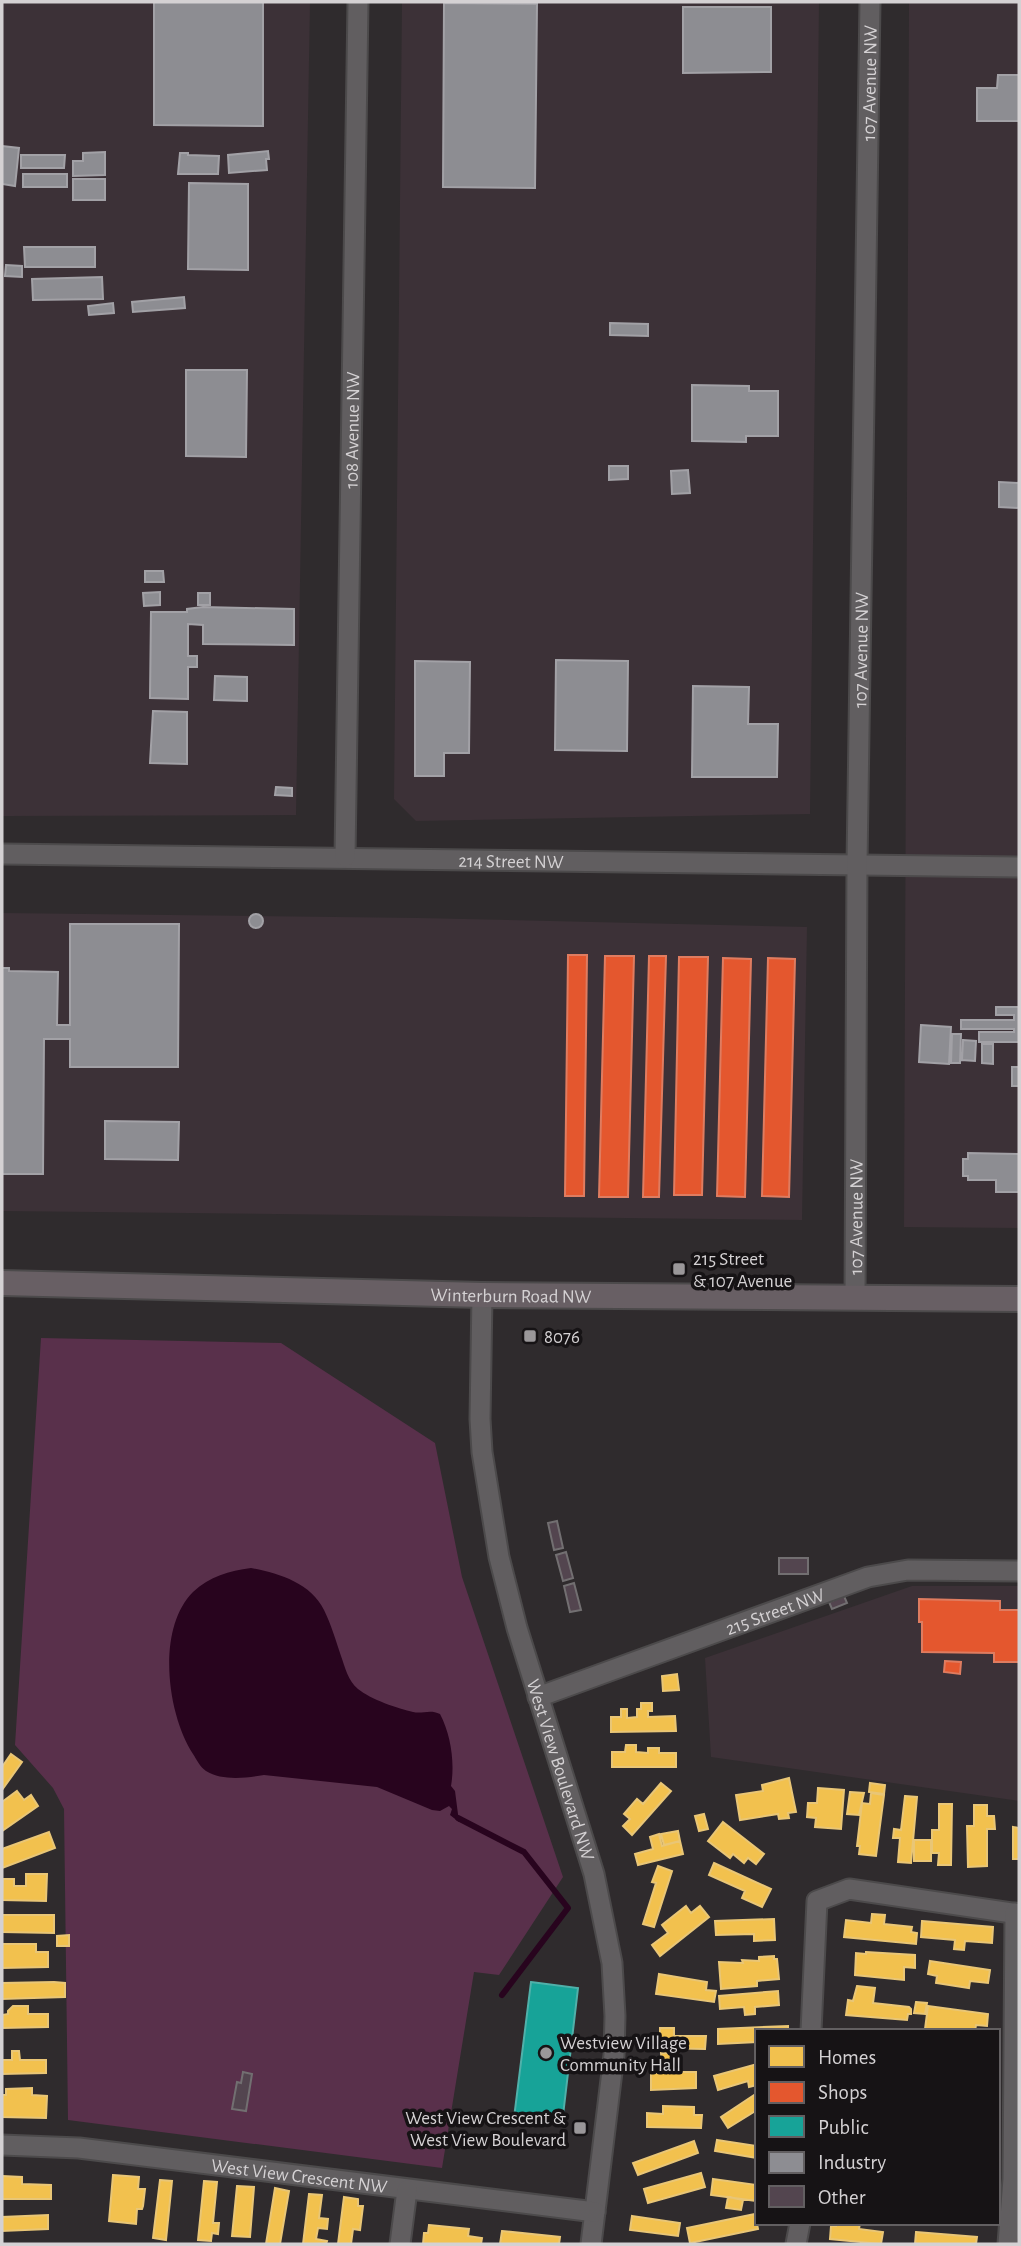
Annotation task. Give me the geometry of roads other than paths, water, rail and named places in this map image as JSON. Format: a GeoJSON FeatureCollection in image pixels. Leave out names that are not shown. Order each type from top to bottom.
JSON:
{"type":"FeatureCollection","features":[{"type":"Feature","properties":{"kind":"main road","name":"Winterburn Road NW"},"geometry":{"type":"LineString","coordinates":[[2,1283],[482,1295],[1019,1299]]}},
{"type":"Feature","properties":{"kind":"street","name":"108 Avenue NW"},"geometry":{"type":"LineString","coordinates":[[345,857],[358,2]]}},
{"type":"Feature","properties":{"kind":"street","name":"107 Avenue NW"},"geometry":{"type":"LineString","coordinates":[[855,1298],[857,864],[870,2]]}},
{"type":"Feature","properties":{"kind":"street","name":"214 Street NW"},"geometry":{"type":"LineString","coordinates":[[2,854],[1019,867]]}},
{"type":"Feature","properties":{"kind":"street","name":"West View Boulevard NW"},"geometry":{"type":"LineString","coordinates":[[482,1295],[480,1419],[488,1496],[506,1587],[594,1874],[612,1963],[614,2055],[591,2244]]}},
{"type":"Feature","properties":{"kind":"street","name":"215 Street NW"},"geometry":{"type":"LineString","coordinates":[[538,1697],[868,1577],[908,1570],[1019,1571]]}},
{"type":"Feature","properties":{"kind":"street"},"geometry":{"type":"LineString","coordinates":[[811,2029],[817,1901],[849,1889],[1017,1913],[1013,2179],[1008,2244]]}},
{"type":"Feature","properties":{"kind":"street","name":"West View Crescent NW"},"geometry":{"type":"LineString","coordinates":[[2,2145],[79,2148],[595,2212]]}},
{"type":"Feature","properties":{"kind":"street"},"geometry":{"type":"LineString","coordinates":[[400,2244],[407,2190]]}},
{"type":"Feature","properties":{"kind":"street"},"geometry":{"type":"LineString","coordinates":[[796,2244],[800,2225]]}},
{"type":"Feature","properties":{"kind":"waterway"},"geometry":{"type":"LineString","coordinates":[[458,1818],[524,1852],[568,1908],[502,1995]]}},
{"type":"Feature","properties":{"kind":"place","name":"215 Street & 107 Avenue"},"geometry":{"type":"Point","coordinates":[679,1269]}},
{"type":"Feature","properties":{"kind":"place","name":"8076"},"geometry":{"type":"Point","coordinates":[530,1336]}},
{"type":"Feature","properties":{"kind":"place","name":"Westview Village Community Hall"},"geometry":{"type":"Point","coordinates":[546,2053]}},
{"type":"Feature","properties":{"kind":"place","name":"West View Crescent & West View Boulevard"},"geometry":{"type":"Point","coordinates":[580,2128]}}]}
